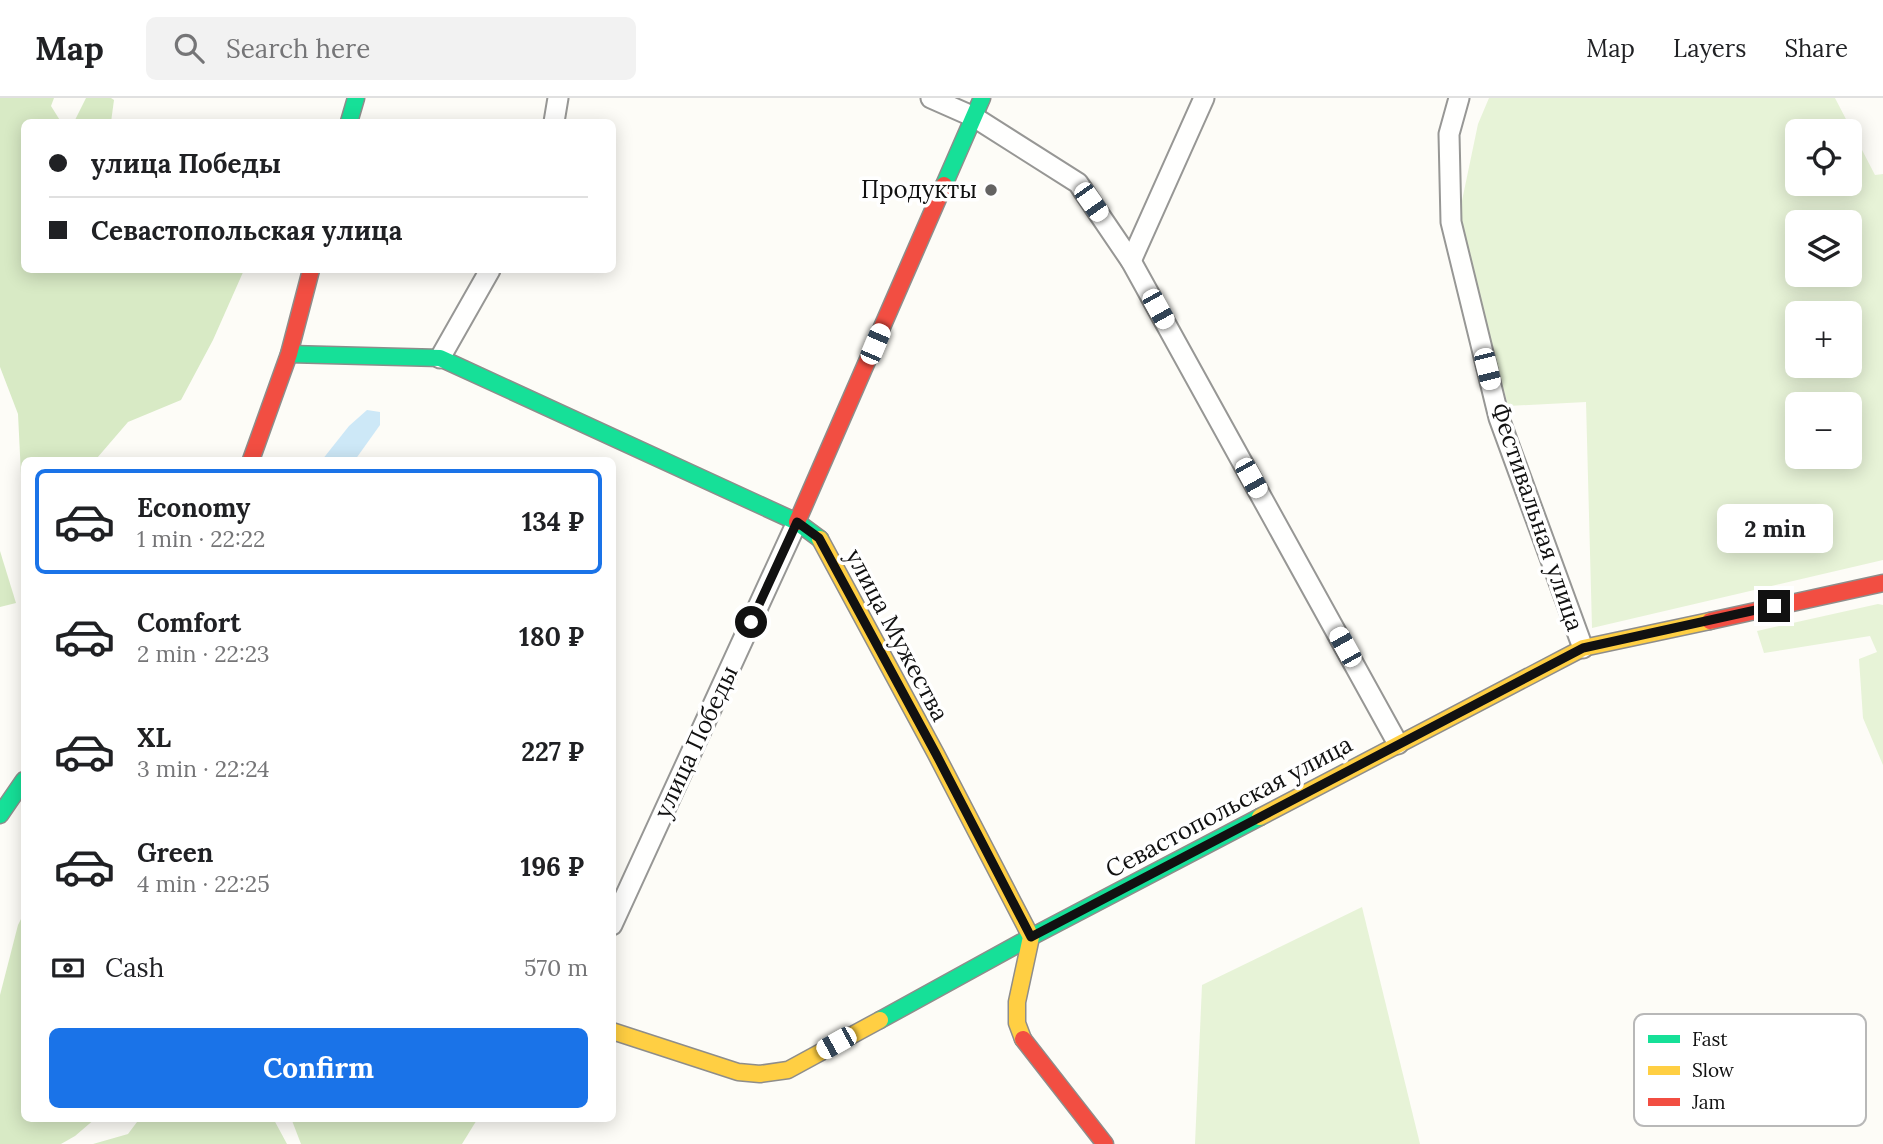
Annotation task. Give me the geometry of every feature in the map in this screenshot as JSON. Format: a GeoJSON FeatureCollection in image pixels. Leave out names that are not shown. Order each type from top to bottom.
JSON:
{"type":"FeatureCollection","features":[{"type":"Feature","properties":{"kind":"street"},"geometry":{"type":"LineString","coordinates":[[350,119],[356,98]]}},
{"type":"Feature","properties":{"kind":"street"},"geometry":{"type":"LineString","coordinates":[[554,119],[558,98]]}},
{"type":"Feature","properties":{"kind":"street"},"geometry":{"type":"LineString","coordinates":[[931,98],[974,117],[1078,183],[1131,261],[1398,744]]}},
{"type":"Feature","properties":{"kind":"street","name":"улица Победы"},"geometry":{"type":"LineString","coordinates":[[616,916],[797,522],[982,98]]}},
{"type":"Feature","properties":{"kind":"street"},"geometry":{"type":"LineString","coordinates":[[1131,261],[1204,98]]}},
{"type":"Feature","properties":{"kind":"street","name":"Фестивальная улица"},"geometry":{"type":"LineString","coordinates":[[1459,98],[1449,134],[1451,222],[1499,418],[1583,648]]}},
{"type":"Feature","properties":{"kind":"street"},"geometry":{"type":"LineString","coordinates":[[252,457],[289,354],[310,273]]}},
{"type":"Feature","properties":{"kind":"street"},"geometry":{"type":"LineString","coordinates":[[440,358],[488,273]]}},
{"type":"Feature","properties":{"kind":"street","name":"улица Мужества"},"geometry":{"type":"LineString","coordinates":[[289,354],[440,358],[797,522],[819,538],[1031,937]]}},
{"type":"Feature","properties":{"kind":"street","name":"Севастопольская улица"},"geometry":{"type":"LineString","coordinates":[[616,1032],[738,1072],[760,1074],[788,1070],[1031,937],[1583,648],[1883,583]]}},
{"type":"Feature","properties":{"kind":"street"},"geometry":{"type":"LineString","coordinates":[[0,815],[21,784]]}},
{"type":"Feature","properties":{"kind":"street"},"geometry":{"type":"LineString","coordinates":[[1031,937],[1017,1002],[1017,1023],[1023,1040],[1105,1144]]}},
{"type":"Feature","properties":{"kind":"green space"},"geometry":{"type":"Polygon","coordinates":[[[0,98],[54,98],[51,106],[59,119],[21,119],[21,273],[243,273],[213,340],[181,400],[128,422],[98,457],[21,457],[21,475],[18,414],[0,367],[0,98]]]}},
{"type":"Feature","properties":{"kind":"green space"},"geometry":{"type":"Polygon","coordinates":[[[86,98],[114,100],[111,119],[76,119],[86,98]]]}},
{"type":"Feature","properties":{"kind":"green space"},"geometry":{"type":"Polygon","coordinates":[[[1489,98],[1835,98],[1846,119],[1785,119],[1785,196],[1862,196],[1862,150],[1875,175],[1883,174],[1883,560],[1592,628],[1586,402],[1508,406],[1459,215],[1478,124],[1489,98]]]}},
{"type":"Feature","properties":{"kind":"green space"},"geometry":{"type":"Polygon","coordinates":[[[0,551],[16,603],[0,607],[0,551]]]}},
{"type":"Feature","properties":{"kind":"green space"},"geometry":{"type":"Polygon","coordinates":[[[1883,605],[1883,765],[1863,718],[1859,659],[1877,652],[1870,636],[1764,653],[1757,631],[1883,605]]]}},
{"type":"Feature","properties":{"kind":"green space"},"geometry":{"type":"Polygon","coordinates":[[[1362,907],[1420,1144],[1195,1144],[1202,985],[1362,907]]]}},
{"type":"Feature","properties":{"kind":"green space"},"geometry":{"type":"Polygon","coordinates":[[[21,919],[21,1122],[91,1122],[61,1144],[0,1144],[0,995],[21,919]]]}},
{"type":"Feature","properties":{"kind":"green space"},"geometry":{"type":"Polygon","coordinates":[[[137,1122],[275,1122],[287,1144],[93,1144],[128,1134],[137,1122]]]}},
{"type":"Feature","properties":{"kind":"green space"},"geometry":{"type":"Polygon","coordinates":[[[293,1122],[476,1122],[462,1144],[301,1144],[293,1122]]]}},
{"type":"Feature","properties":{"kind":"water"},"geometry":{"type":"Polygon","coordinates":[[[367,410],[380,412],[380,425],[357,457],[324,457],[349,426],[367,410]]]}},
{"type":"Feature","properties":{"kind":"traffic: fast"},"geometry":{"type":"LineString","coordinates":[[350,119],[356,98]]}},
{"type":"Feature","properties":{"kind":"traffic: fast"},"geometry":{"type":"LineString","coordinates":[[944,185],[982,98]]}},
{"type":"Feature","properties":{"kind":"traffic: fast"},"geometry":{"type":"LineString","coordinates":[[289,354],[440,358],[797,522],[820,539]]}},
{"type":"Feature","properties":{"kind":"traffic: fast"},"geometry":{"type":"LineString","coordinates":[[0,815],[21,784]]}},
{"type":"Feature","properties":{"kind":"traffic: fast"},"geometry":{"type":"LineString","coordinates":[[880,1020],[1260,817]]}},
{"type":"Feature","properties":{"kind":"traffic: slow"},"geometry":{"type":"LineString","coordinates":[[820,539],[1031,937],[1017,1002],[1017,1023],[1023,1039]]}},
{"type":"Feature","properties":{"kind":"traffic: slow"},"geometry":{"type":"LineString","coordinates":[[1260,817],[1583,648],[1710,621]]}},
{"type":"Feature","properties":{"kind":"traffic: slow"},"geometry":{"type":"LineString","coordinates":[[616,1032],[738,1072],[760,1074],[788,1070],[880,1020]]}},
{"type":"Feature","properties":{"kind":"traffic: jam"},"geometry":{"type":"LineString","coordinates":[[797,522],[944,185]]}},
{"type":"Feature","properties":{"kind":"traffic: jam"},"geometry":{"type":"LineString","coordinates":[[252,457],[289,354],[310,273]]}},
{"type":"Feature","properties":{"kind":"traffic: jam"},"geometry":{"type":"LineString","coordinates":[[1710,621],[1883,583]]}},
{"type":"Feature","properties":{"kind":"traffic: jam"},"geometry":{"type":"LineString","coordinates":[[1023,1039],[1105,1144]]}},
{"type":"Feature","properties":{"kind":"place","name":"Продукты"},"geometry":{"type":"Point","coordinates":[991,190]}},
{"type":"Feature","properties":{"kind":"route"},"geometry":{"type":"LineString","coordinates":[[751,622],[797,522],[819,538],[1031,937],[1583,648],[1774,606]]}}]}
